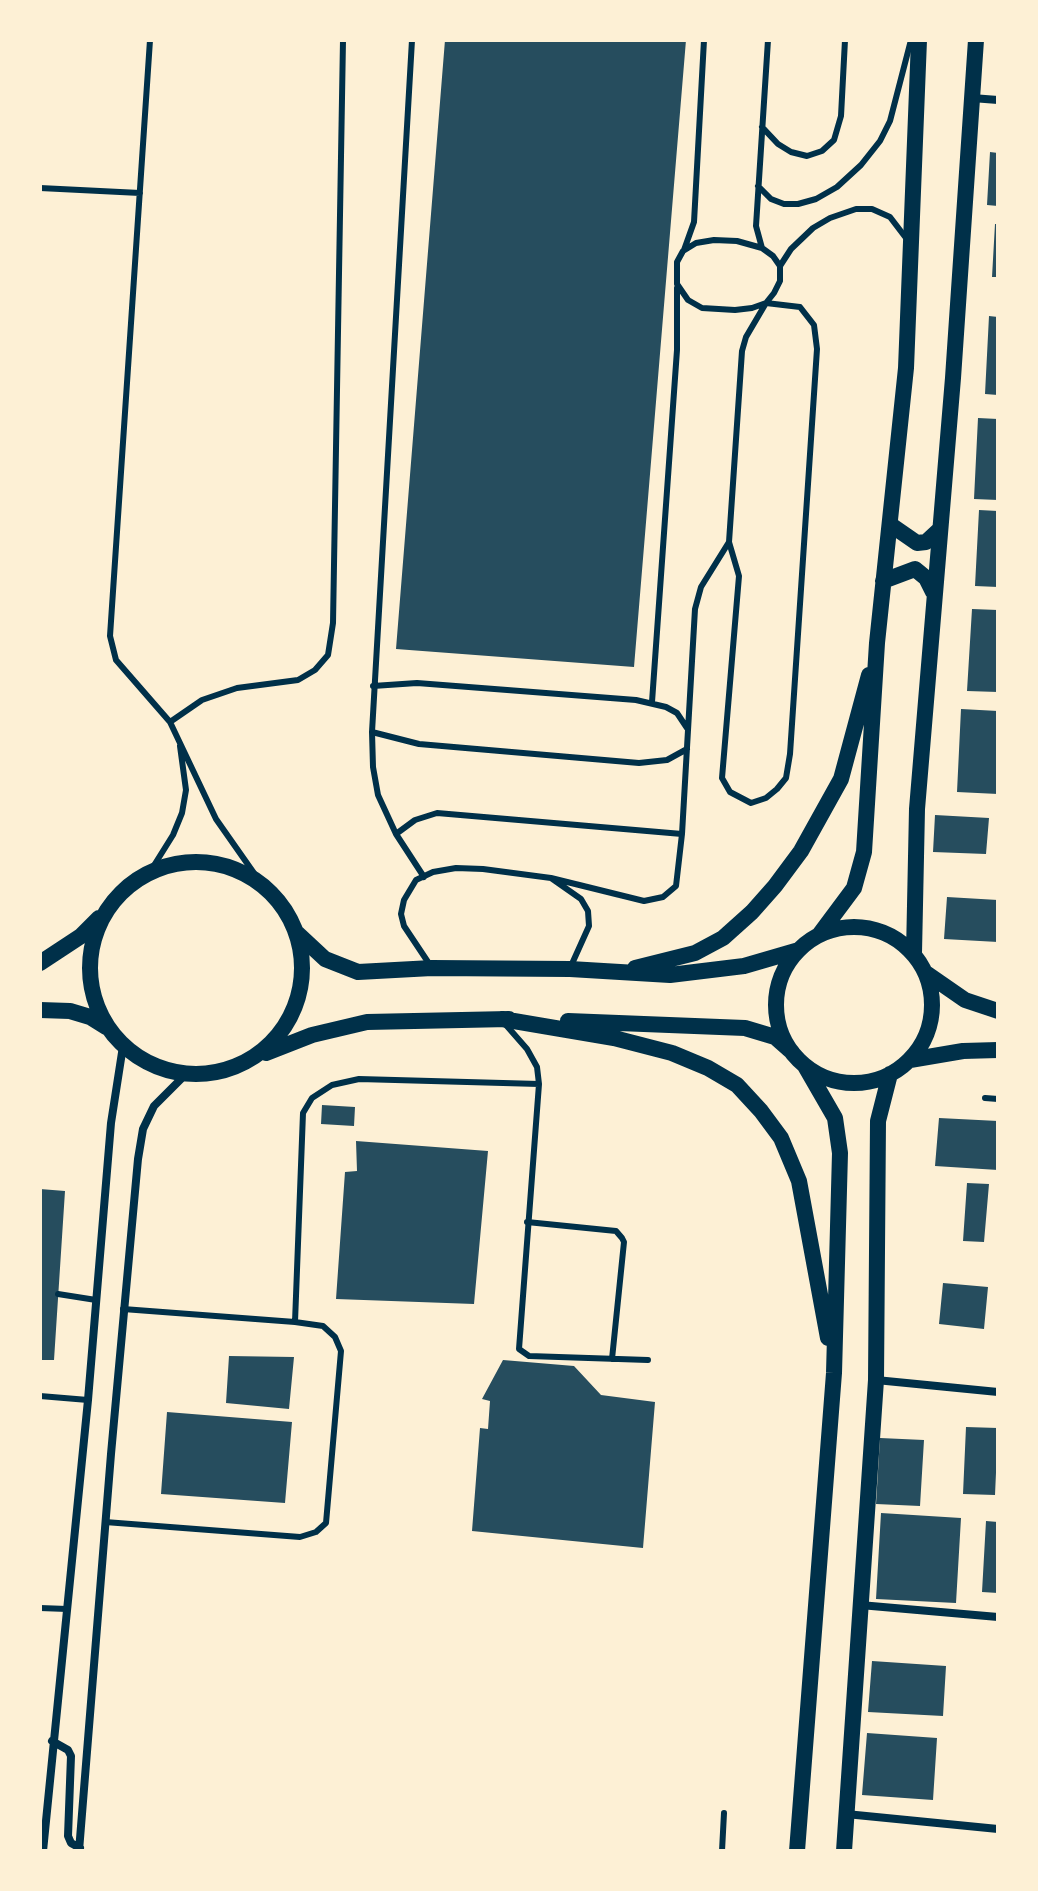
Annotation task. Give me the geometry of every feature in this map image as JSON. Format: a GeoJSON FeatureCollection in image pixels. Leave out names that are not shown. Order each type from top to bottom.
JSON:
{"type":"FeatureCollection","features":[{"type":"Feature","properties":{"kind":"main road"},"geometry":{"type":"LineString","coordinates":[[792,1052],[781,1033],[776,1011],[778,989],[785,968],[799,950],[819,935],[854,888],[861,869],[871,778],[877,643],[906,368],[919,40]]}},
{"type":"Feature","properties":{"kind":"main road"},"geometry":{"type":"LineString","coordinates":[[914,953],[917,809],[953,378],[976,40]]}},
{"type":"Feature","properties":{"kind":"main road"},"geometry":{"type":"LineString","coordinates":[[891,525],[917,543],[926,542],[940,529]]}},
{"type":"Feature","properties":{"kind":"main road"},"geometry":{"type":"LineString","coordinates":[[883,581],[915,569],[926,578],[933,594]]}},
{"type":"Feature","properties":{"kind":"main road"},"geometry":{"type":"LineString","coordinates":[[607,973],[695,953],[723,938],[775,886],[801,851],[841,779],[877,643]]}},
{"type":"Feature","properties":{"kind":"main road"},"geometry":{"type":"LineString","coordinates":[[40,963],[81,936],[134,882],[148,875],[171,865],[211,863],[239,871],[263,886],[283,906],[296,932],[302,968],[296,1004],[277,1036],[249,1060]]}},
{"type":"Feature","properties":{"kind":"main road"},"geometry":{"type":"LineString","coordinates":[[106,911],[92,946],[90,984],[102,1020],[123,1046],[152,1066],[186,1074],[219,1072],[312,1035],[367,1022],[502,1019],[745,1028],[775,1037],[805,1066],[835,1118],[840,1153],[834,1373],[797,1851]]}},
{"type":"Feature","properties":{"kind":"main road"},"geometry":{"type":"LineString","coordinates":[[805,1066],[821,1076],[855,1083],[890,1074],[910,1060],[921,1045],[932,1009],[926,973],[914,953],[898,940],[869,929],[839,928],[819,935]]}},
{"type":"Feature","properties":{"kind":"main road"},"geometry":{"type":"LineString","coordinates":[[296,932],[325,959],[358,972],[432,968],[570,969],[670,975],[714,971],[799,950]]}},
{"type":"Feature","properties":{"kind":"main road"},"geometry":{"type":"LineString","coordinates":[[926,973],[965,1000],[998,1011]]}},
{"type":"Feature","properties":{"kind":"main road"},"geometry":{"type":"LineString","coordinates":[[40,1010],[70,1011],[90,1017],[108,1028]]}},
{"type":"Feature","properties":{"kind":"main road"},"geometry":{"type":"LineString","coordinates":[[502,1019],[614,1038],[672,1053],[708,1068],[737,1085],[753,1102],[781,1138],[799,1181],[834,1373]]}},
{"type":"Feature","properties":{"kind":"main road"},"geometry":{"type":"LineString","coordinates":[[910,1060],[963,1051],[998,1050]]}},
{"type":"Feature","properties":{"kind":"main road"},"geometry":{"type":"LineString","coordinates":[[844,1851],[876,1380],[878,1121],[890,1074]]}},
{"type":"Feature","properties":{"kind":"street"},"geometry":{"type":"LineString","coordinates":[[972,98],[998,100]]}},
{"type":"Feature","properties":{"kind":"street"},"geometry":{"type":"LineString","coordinates":[[43,1851],[88,1400],[111,1123],[123,1046]]}},
{"type":"Feature","properties":{"kind":"street"},"geometry":{"type":"LineString","coordinates":[[52,1741],[68,1750],[71,1756],[68,1836],[71,1843],[80,1849],[105,1522],[138,1159],[143,1129],[154,1106],[186,1074]]}},
{"type":"Feature","properties":{"kind":"street"},"geometry":{"type":"LineString","coordinates":[[876,1380],[998,1392]]}},
{"type":"Feature","properties":{"kind":"street"},"geometry":{"type":"LineString","coordinates":[[860,1605],[998,1617]]}},
{"type":"Feature","properties":{"kind":"street"},"geometry":{"type":"LineString","coordinates":[[846,1814],[998,1829]]}},
{"type":"Feature","properties":{"kind":"lane"},"geometry":{"type":"LineString","coordinates":[[150,40],[110,636],[116,660],[170,722],[216,819],[263,886]]}},
{"type":"Feature","properties":{"kind":"lane"},"geometry":{"type":"LineString","coordinates":[[170,722],[202,700],[237,688],[298,680],[315,670],[328,655],[333,623],[343,40]]}},
{"type":"Feature","properties":{"kind":"lane"},"geometry":{"type":"LineString","coordinates":[[412,40],[372,732],[378,795],[396,834],[424,877]]}},
{"type":"Feature","properties":{"kind":"lane"},"geometry":{"type":"LineString","coordinates":[[652,702],[677,350],[677,262],[694,222],[704,40]]}},
{"type":"Feature","properties":{"kind":"lane"},"geometry":{"type":"LineString","coordinates":[[762,248],[756,226],[768,40]]}},
{"type":"Feature","properties":{"kind":"lane"},"geometry":{"type":"LineString","coordinates":[[762,127],[778,144],[791,152],[807,156],[822,151],[834,140],[841,116],[845,40]]}},
{"type":"Feature","properties":{"kind":"lane"},"geometry":{"type":"LineString","coordinates":[[758,186],[771,199],[784,204],[798,204],[826,193],[861,165],[880,141],[890,121],[911,40]]}},
{"type":"Feature","properties":{"kind":"lane"},"geometry":{"type":"LineString","coordinates":[[40,188],[140,193]]}},
{"type":"Feature","properties":{"kind":"lane"},"geometry":{"type":"LineString","coordinates":[[677,284],[688,300],[702,308],[735,310],[766,303],[800,307],[814,325],[817,349],[790,754],[786,778],[766,798],[751,803],[730,792],[722,778],[739,576],[729,542],[742,351],[746,337],[766,303],[774,293],[780,281],[780,266],[791,249],[813,228],[830,218],[856,209],[872,209],[890,217],[907,240],[911,253]]}},
{"type":"Feature","properties":{"kind":"lane"},"geometry":{"type":"LineString","coordinates":[[683,251],[696,243],[737,241],[762,248],[780,266]]}},
{"type":"Feature","properties":{"kind":"lane"},"geometry":{"type":"LineString","coordinates":[[432,968],[408,935],[401,914],[409,889],[433,872],[456,868],[483,869],[551,878],[644,901],[663,897],[676,886],[682,834],[695,609],[701,587],[729,542]]}},
{"type":"Feature","properties":{"kind":"lane"},"geometry":{"type":"LineString","coordinates":[[373,686],[417,683],[652,702],[677,713],[688,731]]}},
{"type":"Feature","properties":{"kind":"lane"},"geometry":{"type":"LineString","coordinates":[[372,732],[419,744],[639,763],[667,760],[687,749]]}},
{"type":"Feature","properties":{"kind":"lane"},"geometry":{"type":"LineString","coordinates":[[148,875],[173,835],[182,813],[186,790],[179,739]]}},
{"type":"Feature","properties":{"kind":"lane"},"geometry":{"type":"LineString","coordinates":[[396,834],[415,820],[437,813],[682,834]]}},
{"type":"Feature","properties":{"kind":"lane"},"geometry":{"type":"LineString","coordinates":[[551,878],[581,899],[588,911],[589,926],[570,969]]}},
{"type":"Feature","properties":{"kind":"lane"},"geometry":{"type":"LineString","coordinates":[[502,1019],[527,1049],[537,1067],[539,1084],[519,1349],[529,1356],[648,1360]]}},
{"type":"Feature","properties":{"kind":"lane"},"geometry":{"type":"LineString","coordinates":[[295,1322],[303,1113],[312,1098],[332,1085],[359,1079],[539,1084]]}},
{"type":"Feature","properties":{"kind":"lane"},"geometry":{"type":"LineString","coordinates":[[985,1098],[998,1099]]}},
{"type":"Feature","properties":{"kind":"lane"},"geometry":{"type":"LineString","coordinates":[[527,1222],[616,1231],[622,1238],[612,1359]]}},
{"type":"Feature","properties":{"kind":"lane"},"geometry":{"type":"LineString","coordinates":[[58,1294],[96,1300]]}},
{"type":"Feature","properties":{"kind":"lane"},"geometry":{"type":"LineString","coordinates":[[105,1522],[300,1537],[316,1532],[326,1523],[341,1351],[335,1337],[323,1326],[123,1309]]}},
{"type":"Feature","properties":{"kind":"lane"},"geometry":{"type":"LineString","coordinates":[[40,1396],[88,1400]]}},
{"type":"Feature","properties":{"kind":"lane"},"geometry":{"type":"LineString","coordinates":[[40,1608],[67,1609]]}},
{"type":"Feature","properties":{"kind":"lane"},"geometry":{"type":"LineString","coordinates":[[722,1851],[724,1813]]}},
{"type":"Feature","properties":{"kind":"building"},"geometry":{"type":"Polygon","coordinates":[[[445,40],[686,40],[634,667],[396,649],[445,40]]]}},
{"type":"Feature","properties":{"kind":"building"},"geometry":{"type":"Polygon","coordinates":[[[990,152],[998,153],[998,206],[987,205],[990,152]]]}},
{"type":"Feature","properties":{"kind":"building"},"geometry":{"type":"Polygon","coordinates":[[[995,224],[998,224],[998,277],[992,277],[995,224]]]}},
{"type":"Feature","properties":{"kind":"building"},"geometry":{"type":"Polygon","coordinates":[[[989,316],[998,317],[998,395],[985,394],[989,316]]]}},
{"type":"Feature","properties":{"kind":"building"},"geometry":{"type":"Polygon","coordinates":[[[978,418],[998,419],[998,500],[974,499],[978,418]]]}},
{"type":"Feature","properties":{"kind":"building"},"geometry":{"type":"Polygon","coordinates":[[[979,510],[998,511],[998,587],[975,586],[979,510]]]}},
{"type":"Feature","properties":{"kind":"building"},"geometry":{"type":"Polygon","coordinates":[[[972,609],[998,610],[998,692],[967,691],[972,609]]]}},
{"type":"Feature","properties":{"kind":"building"},"geometry":{"type":"Polygon","coordinates":[[[961,709],[998,711],[998,794],[957,792],[961,709]]]}},
{"type":"Feature","properties":{"kind":"building"},"geometry":{"type":"Polygon","coordinates":[[[935,815],[989,818],[986,854],[933,852],[935,815]]]}},
{"type":"Feature","properties":{"kind":"building"},"geometry":{"type":"Polygon","coordinates":[[[947,897],[998,900],[998,942],[944,939],[947,897]]]}},
{"type":"Feature","properties":{"kind":"building"},"geometry":{"type":"Polygon","coordinates":[[[322,1105],[355,1107],[354,1126],[321,1124],[322,1105]]]}},
{"type":"Feature","properties":{"kind":"building"},"geometry":{"type":"Polygon","coordinates":[[[939,1118],[998,1121],[998,1170],[935,1166],[939,1118]]]}},
{"type":"Feature","properties":{"kind":"building"},"geometry":{"type":"Polygon","coordinates":[[[356,1141],[488,1151],[474,1304],[336,1299],[345,1172],[357,1171],[356,1141]]]}},
{"type":"Feature","properties":{"kind":"building"},"geometry":{"type":"Polygon","coordinates":[[[967,1183],[989,1184],[984,1242],[963,1241],[967,1183]]]}},
{"type":"Feature","properties":{"kind":"building"},"geometry":{"type":"Polygon","coordinates":[[[40,1189],[65,1191],[54,1360],[40,1360],[40,1189]]]}},
{"type":"Feature","properties":{"kind":"building"},"geometry":{"type":"Polygon","coordinates":[[[943,1283],[988,1287],[984,1329],[939,1324],[943,1283]]]}},
{"type":"Feature","properties":{"kind":"building"},"geometry":{"type":"Polygon","coordinates":[[[229,1356],[294,1357],[289,1409],[226,1403],[229,1356]]]}},
{"type":"Feature","properties":{"kind":"building"},"geometry":{"type":"Polygon","coordinates":[[[503,1360],[574,1366],[601,1395],[655,1402],[643,1548],[472,1531],[480,1428],[488,1429],[490,1401],[482,1399],[503,1360]]]}},
{"type":"Feature","properties":{"kind":"building"},"geometry":{"type":"Polygon","coordinates":[[[167,1412],[292,1422],[285,1503],[161,1494],[167,1412]]]}},
{"type":"Feature","properties":{"kind":"building"},"geometry":{"type":"Polygon","coordinates":[[[966,1427],[998,1428],[995,1495],[963,1494],[966,1427]]]}},
{"type":"Feature","properties":{"kind":"building"},"geometry":{"type":"Polygon","coordinates":[[[880,1438],[924,1440],[920,1506],[876,1504],[880,1438]]]}},
{"type":"Feature","properties":{"kind":"building"},"geometry":{"type":"Polygon","coordinates":[[[881,1513],[961,1518],[956,1603],[876,1599],[881,1513]]]}},
{"type":"Feature","properties":{"kind":"building"},"geometry":{"type":"Polygon","coordinates":[[[986,1521],[998,1522],[998,1593],[982,1592],[986,1521]]]}},
{"type":"Feature","properties":{"kind":"building"},"geometry":{"type":"Polygon","coordinates":[[[872,1661],[946,1666],[943,1716],[868,1712],[872,1661]]]}},
{"type":"Feature","properties":{"kind":"building"},"geometry":{"type":"Polygon","coordinates":[[[867,1733],[937,1738],[933,1800],[862,1795],[867,1733]]]}}]}
